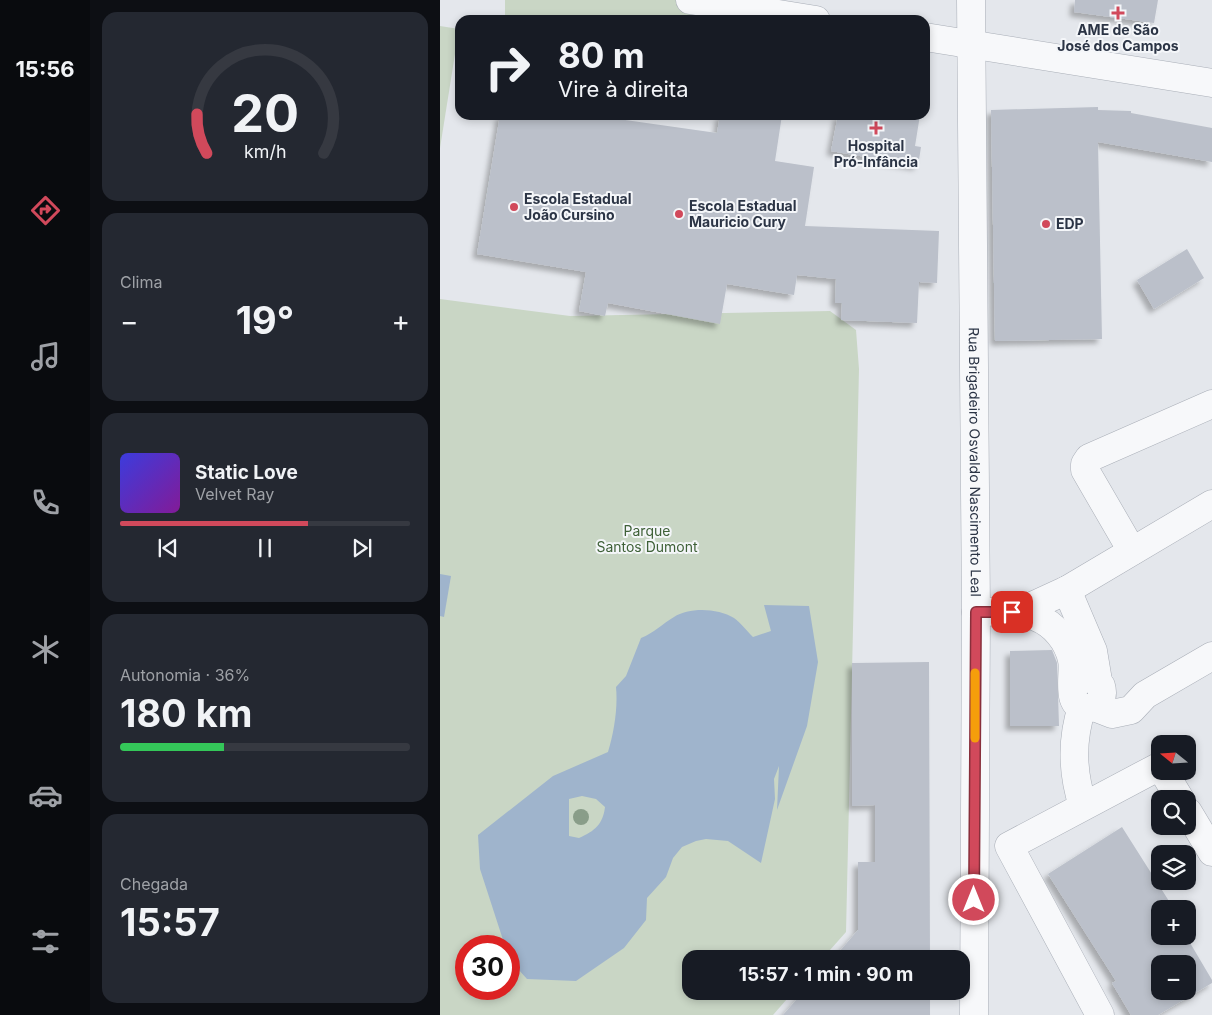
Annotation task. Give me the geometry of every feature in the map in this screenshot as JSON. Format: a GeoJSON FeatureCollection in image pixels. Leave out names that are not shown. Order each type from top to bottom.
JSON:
{"type":"FeatureCollection","features":[{"type":"Feature","properties":{"kind":"street","name":"Rua Brigadeiro Osvaldo Nascimento Leal"},"geometry":{"type":"LineString","coordinates":[[971,0],[976,612],[974,1015]]}},
{"type":"Feature","properties":{"kind":"street"},"geometry":{"type":"LineString","coordinates":[[703,1],[786,15]]}},
{"type":"Feature","properties":{"kind":"street"},"geometry":{"type":"LineString","coordinates":[[930,38],[1212,82]]}},
{"type":"Feature","properties":{"kind":"street"},"geometry":{"type":"LineString","coordinates":[[1132,552],[1085,470],[1084,464],[1089,458],[1212,404]]}},
{"type":"Feature","properties":{"kind":"street"},"geometry":{"type":"LineString","coordinates":[[1012,612],[1030,607],[1068,590],[1212,504]]}},
{"type":"Feature","properties":{"kind":"street"},"geometry":{"type":"LineString","coordinates":[[1068,590],[1093,651],[1090,694],[1077,723],[1073,756],[1074,773],[1083,806]]}},
{"type":"Feature","properties":{"kind":"street"},"geometry":{"type":"LineString","coordinates":[[976,612],[1012,612],[1037,617],[1057,631],[1069,650],[1072,660],[1090,694],[1102,712],[1122,714],[1131,710],[1145,695],[1212,656]]}},
{"type":"Feature","properties":{"kind":"street"},"geometry":{"type":"LineString","coordinates":[[1100,1015],[1009,846],[1151,771]]}},
{"type":"Feature","properties":{"kind":"street"},"geometry":{"type":"LineString","coordinates":[[1196,825],[1212,852]]}},
{"type":"Feature","properties":{"kind":"green space"},"geometry":{"type":"Polygon","coordinates":[[[505,0],[732,0],[730,15],[505,15],[505,0]]]}},
{"type":"Feature","properties":{"kind":"green space"},"geometry":{"type":"Polygon","coordinates":[[[440,26],[455,28],[455,54],[440,148],[440,26]]]}},
{"type":"Feature","properties":{"kind":"green space","name":"Parque Santos Dumont"},"geometry":{"type":"Polygon","coordinates":[[[440,299],[570,316],[830,311],[856,330],[859,369],[846,932],[830,950],[682,950],[682,1000],[786,1000],[773,1015],[440,1015],[440,299]]]}},
{"type":"Feature","properties":{"kind":"water"},"geometry":{"type":"Polygon","coordinates":[[[440,574],[451,576],[444,617],[440,616],[440,574]]]}},
{"type":"Feature","properties":{"kind":"water"},"geometry":{"type":"Polygon","coordinates":[[[764,605],[809,606],[818,662],[807,726],[777,810],[779,766],[774,779],[775,799],[761,863],[728,841],[706,839],[682,847],[673,858],[666,877],[647,898],[646,920],[624,948],[576,981],[527,979],[520,971],[520,935],[501,935],[480,869],[478,835],[553,776],[608,752],[615,720],[616,687],[626,676],[641,638],[680,614],[695,610],[720,612],[734,618],[753,637],[771,631],[764,605]],[[582,796],[569,799],[569,836],[579,838],[594,830],[602,818],[605,807],[596,799],[582,796]]]}},
{"type":"Feature","properties":{"kind":"building","name":"AME de São José dos Campos"},"geometry":{"type":"Polygon","coordinates":[[[1075,0],[1158,0],[1154,23],[1074,12],[1075,0]]]}},
{"type":"Feature","properties":{"kind":"building","name":"EDP"},"geometry":{"type":"Polygon","coordinates":[[[1098,107],[1098,110],[1131,111],[1131,113],[1212,128],[1212,162],[1098,142],[1102,339],[995,341],[991,110],[1098,107]]]}},
{"type":"Feature","properties":{"kind":"building"},"geometry":{"type":"Polygon","coordinates":[[[499,120],[625,120],[717,133],[719,120],[781,120],[775,161],[814,167],[805,226],[939,231],[937,283],[919,282],[917,323],[841,320],[842,303],[835,303],[836,279],[797,275],[794,295],[727,284],[720,324],[608,303],[605,316],[579,311],[586,272],[477,254],[499,120]]]}},
{"type":"Feature","properties":{"kind":"building","name":"Hospital Pró-Infância"},"geometry":{"type":"Polygon","coordinates":[[[837,120],[919,120],[915,146],[921,147],[918,166],[831,151],[837,120]]]}},
{"type":"Feature","properties":{"kind":"building"},"geometry":{"type":"Polygon","coordinates":[[[1187,249],[1204,278],[1154,309],[1137,280],[1187,249]]]}},
{"type":"Feature","properties":{"kind":"building"},"geometry":{"type":"Polygon","coordinates":[[[1052,650],[1057,663],[1059,726],[1010,726],[1010,651],[1052,650]]]}},
{"type":"Feature","properties":{"kind":"building"},"geometry":{"type":"Polygon","coordinates":[[[929,662],[930,950],[841,950],[858,930],[858,862],[875,862],[875,805],[852,806],[852,663],[929,662]]]}},
{"type":"Feature","properties":{"kind":"building"},"geometry":{"type":"Polygon","coordinates":[[[1122,827],[1151,873],[1151,890],[1162,890],[1168,900],[1151,900],[1151,945],[1191,945],[1212,983],[1196,992],[1196,955],[1151,955],[1151,1000],[1183,1000],[1158,1015],[1131,1015],[1112,983],[1116,981],[1048,874],[1122,827]]]}},
{"type":"Feature","properties":{"kind":"building"},"geometry":{"type":"Polygon","coordinates":[[[796,1000],[930,1000],[930,1015],[783,1015],[796,1000]]]}},
{"type":"Feature","properties":{"kind":"slow traffic"},"geometry":{"type":"LineString","coordinates":[[975,673],[975,738]]}},
{"type":"Feature","properties":{"kind":"place","name":"AME de São José dos Campos"},"geometry":{"type":"Point","coordinates":[1118,13]}},
{"type":"Feature","properties":{"kind":"place","name":"Hospital Pró-Infância"},"geometry":{"type":"Point","coordinates":[876,128]}},
{"type":"Feature","properties":{"kind":"place","name":"Escola Estadual João Cursino"},"geometry":{"type":"Point","coordinates":[514,207]}},
{"type":"Feature","properties":{"kind":"place","name":"Escola Estadual Mauricio Cury"},"geometry":{"type":"Point","coordinates":[679,214]}},
{"type":"Feature","properties":{"kind":"place","name":"EDP"},"geometry":{"type":"Point","coordinates":[1046,224]}},
{"type":"Feature","properties":{"kind":"route"},"geometry":{"type":"LineString","coordinates":[[974,900],[976,612],[1012,612]]}}]}
